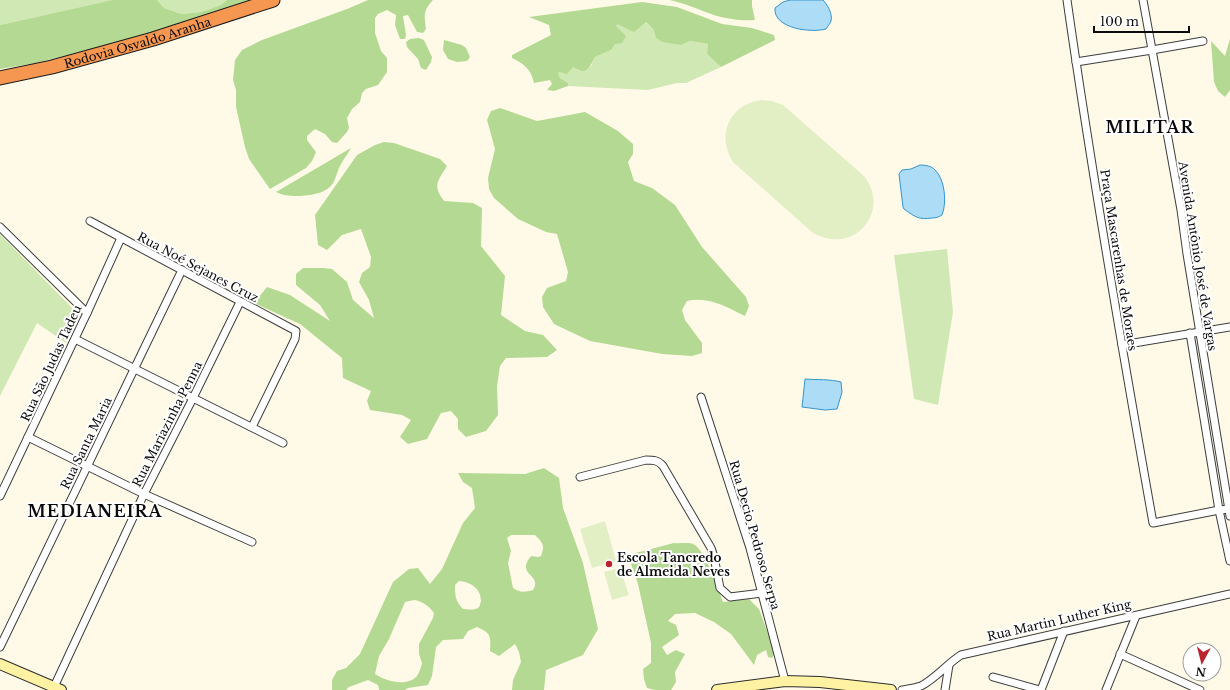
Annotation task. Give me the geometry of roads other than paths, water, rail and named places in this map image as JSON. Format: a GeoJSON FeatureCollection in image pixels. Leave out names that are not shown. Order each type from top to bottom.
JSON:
{"type":"FeatureCollection","features":[{"type":"Feature","properties":{"kind":"highway","name":"Rodovia Osvaldo Aranha"},"geometry":{"type":"LineString","coordinates":[[0,78],[52,66],[153,39],[273,0]]}},
{"type":"Feature","properties":{"kind":"street","name":"Praça Mascarenhas de Moraes"},"geometry":{"type":"LineString","coordinates":[[1067,0],[1122,345],[1153,523],[1219,510]]}},
{"type":"Feature","properties":{"kind":"street","name":"Avenida Antônio José de Vargas"},"geometry":{"type":"LineString","coordinates":[[1143,0],[1181,210],[1199,332],[1230,512]]}},
{"type":"Feature","properties":{"kind":"street"},"geometry":{"type":"LineString","coordinates":[[1076,62],[1203,41]]}},
{"type":"Feature","properties":{"kind":"street","name":"Rua Noé Sejanes Cruz"},"geometry":{"type":"LineString","coordinates":[[90,221],[296,331],[295,340],[252,427]]}},
{"type":"Feature","properties":{"kind":"street"},"geometry":{"type":"LineString","coordinates":[[0,227],[87,313]]}},
{"type":"Feature","properties":{"kind":"street","name":"Rua São Judas Tadeu"},"geometry":{"type":"LineString","coordinates":[[0,496],[75,339],[121,238]]}},
{"type":"Feature","properties":{"kind":"street","name":"Rua Santa Maria"},"geometry":{"type":"LineString","coordinates":[[0,647],[182,270]]}},
{"type":"Feature","properties":{"kind":"street","name":"Rua Mariazinha Penna"},"geometry":{"type":"LineString","coordinates":[[57,688],[144,494],[240,302]]}},
{"type":"Feature","properties":{"kind":"street"},"geometry":{"type":"LineString","coordinates":[[1122,345],[1230,327]]}},
{"type":"Feature","properties":{"kind":"street","name":"Avenida Antônio José de Vargas"},"geometry":{"type":"LineString","coordinates":[[1190,333],[1219,510],[1227,536],[1230,561]]}},
{"type":"Feature","properties":{"kind":"street"},"geometry":{"type":"LineString","coordinates":[[75,339],[283,443]]}},
{"type":"Feature","properties":{"kind":"street"},"geometry":{"type":"LineString","coordinates":[[1201,397],[1210,395]]}},
{"type":"Feature","properties":{"kind":"street","name":"Rua Decio Pedroso Serpa"},"geometry":{"type":"LineString","coordinates":[[702,397],[750,548],[785,681]]}},
{"type":"Feature","properties":{"kind":"street"},"geometry":{"type":"LineString","coordinates":[[28,437],[144,494],[252,542]]}},
{"type":"Feature","properties":{"kind":"street"},"geometry":{"type":"LineString","coordinates":[[580,477],[646,460],[654,460],[659,462],[663,466],[711,548],[720,588],[730,597],[762,593]]}},
{"type":"Feature","properties":{"kind":"street"},"geometry":{"type":"LineString","coordinates":[[1219,510],[1230,512]]}},
{"type":"Feature","properties":{"kind":"street","name":"Rua Martin Luther King"},"geometry":{"type":"LineString","coordinates":[[902,690],[919,687],[961,655],[1230,594]]}},
{"type":"Feature","properties":{"kind":"street"},"geometry":{"type":"LineString","coordinates":[[1106,690],[1136,616]]}},
{"type":"Feature","properties":{"kind":"street"},"geometry":{"type":"LineString","coordinates":[[993,677],[1040,690],[1064,631]]}},
{"type":"Feature","properties":{"kind":"street"},"geometry":{"type":"LineString","coordinates":[[1120,654],[1200,690]]}},
{"type":"Feature","properties":{"kind":"street"},"geometry":{"type":"LineString","coordinates":[[0,664],[57,688]]}},
{"type":"Feature","properties":{"kind":"street"},"geometry":{"type":"LineString","coordinates":[[945,690],[949,665]]}},
{"type":"Feature","properties":{"kind":"street"},"geometry":{"type":"LineString","coordinates":[[717,690],[785,681],[823,686],[891,690]]}},
{"type":"Feature","properties":{"kind":"water"},"geometry":{"type":"Polygon","coordinates":[[[790,0],[823,0],[831,15],[831,21],[826,29],[803,30],[794,28],[780,21],[776,15],[775,8],[783,2],[790,0]]]}},
{"type":"Feature","properties":{"kind":"water"},"geometry":{"type":"Polygon","coordinates":[[[920,165],[934,169],[943,185],[945,198],[944,210],[942,215],[937,217],[924,219],[917,217],[903,207],[899,174],[902,170],[911,169],[920,165]]]}},
{"type":"Feature","properties":{"kind":"water"},"geometry":{"type":"Polygon","coordinates":[[[805,379],[841,382],[842,392],[837,409],[825,410],[802,407],[805,379]]]}},
{"type":"Feature","properties":{"kind":"place","name":"Escola Tancredo de Almeida Neves"},"geometry":{"type":"Point","coordinates":[609,564]}},
{"type":"Feature","properties":{"kind":"district","name":"MILITAR"},"geometry":{"type":"Point","coordinates":[1150,127]}},
{"type":"Feature","properties":{"kind":"district","name":"MEDIANEIRA"},"geometry":{"type":"Point","coordinates":[95,511]}}]}
